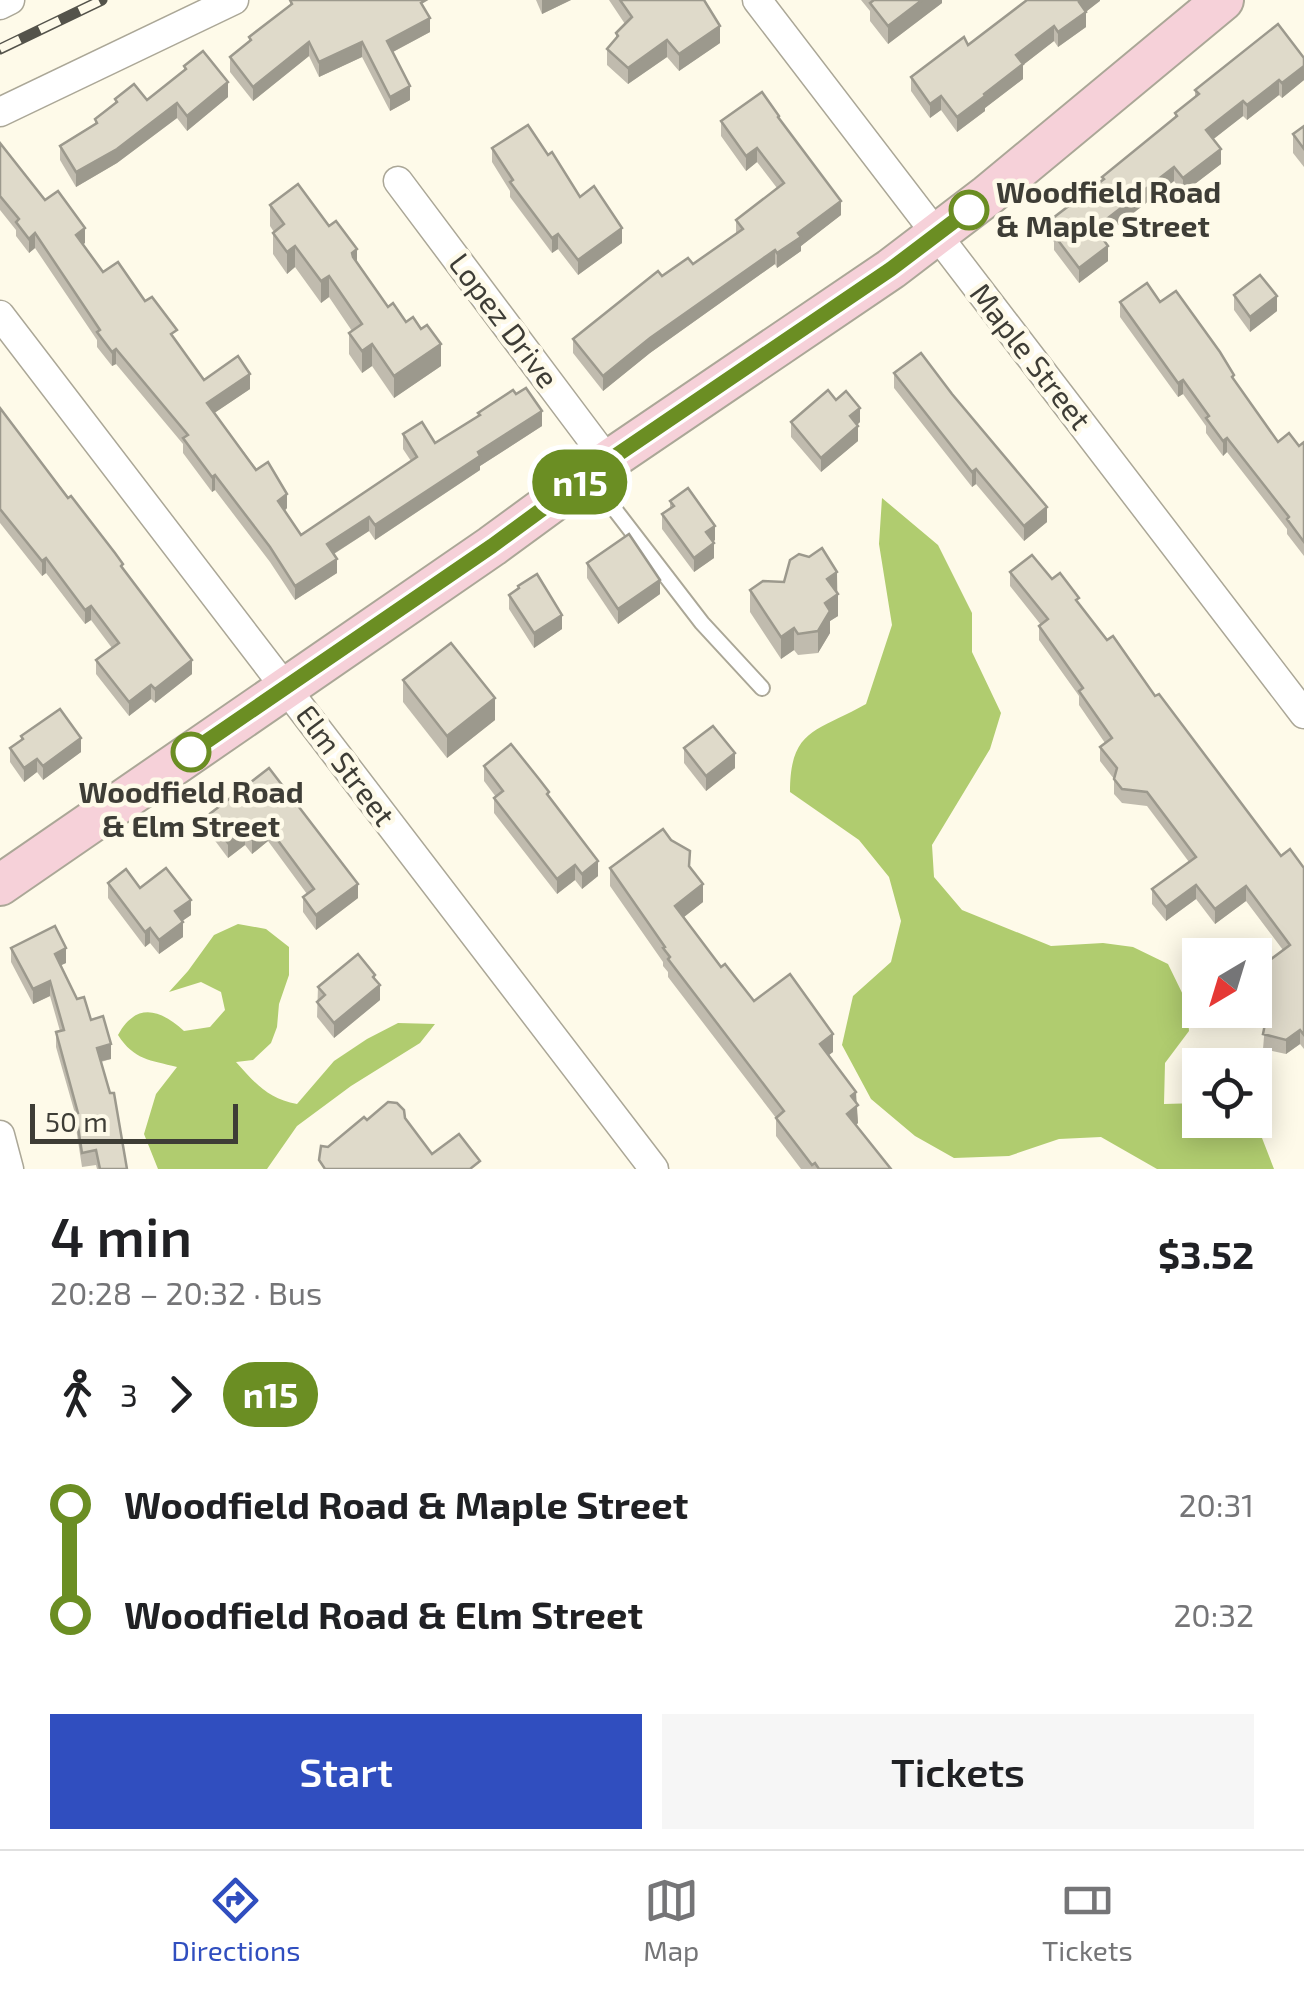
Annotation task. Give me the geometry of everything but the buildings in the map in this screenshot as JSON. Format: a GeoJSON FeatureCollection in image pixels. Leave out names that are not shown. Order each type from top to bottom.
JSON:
{"type":"FeatureCollection","features":[{"type":"Feature","properties":{"kind":"main road"},"geometry":{"type":"LineString","coordinates":[[0,885],[891,269],[1224,0]]}},
{"type":"Feature","properties":{"kind":"street"},"geometry":{"type":"LineString","coordinates":[[0,5],[10,0]]}},
{"type":"Feature","properties":{"kind":"street"},"geometry":{"type":"LineString","coordinates":[[0,112],[234,0]]}},
{"type":"Feature","properties":{"kind":"street","name":"Maple Street"},"geometry":{"type":"LineString","coordinates":[[757,0],[1304,714]]}},
{"type":"Feature","properties":{"kind":"street","name":"Lopez Drive"},"geometry":{"type":"LineString","coordinates":[[398,181],[598,468]]}},
{"type":"Feature","properties":{"kind":"street","name":"Elm Street"},"geometry":{"type":"LineString","coordinates":[[0,315],[654,1169]]}},
{"type":"Feature","properties":{"kind":"street"},"geometry":{"type":"LineString","coordinates":[[0,1134],[9,1169]]}},
{"type":"Feature","properties":{"kind":"lane"},"geometry":{"type":"LineString","coordinates":[[598,468],[702,622],[762,688]]}},
{"type":"Feature","properties":{"kind":"green space"},"geometry":{"type":"Polygon","coordinates":[[[882,498],[938,545],[972,613],[972,652],[1001,713],[990,749],[932,845],[934,877],[962,910],[1051,946],[1103,943],[1133,947],[1168,964],[1182,993],[1182,1028],[1189,1031],[1165,1063],[1164,1104],[1182,1104],[1182,1138],[1262,1138],[1274,1169],[1157,1169],[1101,1137],[1059,1139],[1009,1156],[954,1158],[915,1136],[871,1099],[842,1045],[853,996],[891,962],[901,921],[889,877],[859,840],[790,792],[791,771],[801,743],[820,727],[866,704],[892,625],[879,544],[882,498]]]}},
{"type":"Feature","properties":{"kind":"green space"},"geometry":{"type":"Polygon","coordinates":[[[238,924],[266,929],[289,947],[289,975],[271,1043],[253,1060],[236,1062],[270,1094],[297,1104],[334,1061],[367,1039],[398,1023],[435,1024],[420,1043],[297,1126],[267,1169],[158,1169],[144,1134],[156,1094],[177,1067],[137,1054],[118,1035],[133,1017],[149,1012],[184,1031],[210,1027],[225,1010],[221,992],[201,982],[169,992],[214,935],[238,924]]]}},
{"type":"Feature","properties":{"kind":"railway"},"geometry":{"type":"LineString","coordinates":[[0,49],[102,0]]}},
{"type":"Feature","properties":{"kind":"bus line","name":"n15"},"geometry":{"type":"LineString","coordinates":[[191,752],[891,269],[969,210]]}},
{"type":"Feature","properties":{"kind":"place","name":"Woodfield Road & Maple Street"},"geometry":{"type":"Point","coordinates":[969,210]}},
{"type":"Feature","properties":{"kind":"place","name":"Woodfield Road & Elm Street"},"geometry":{"type":"Point","coordinates":[191,752]}}]}
